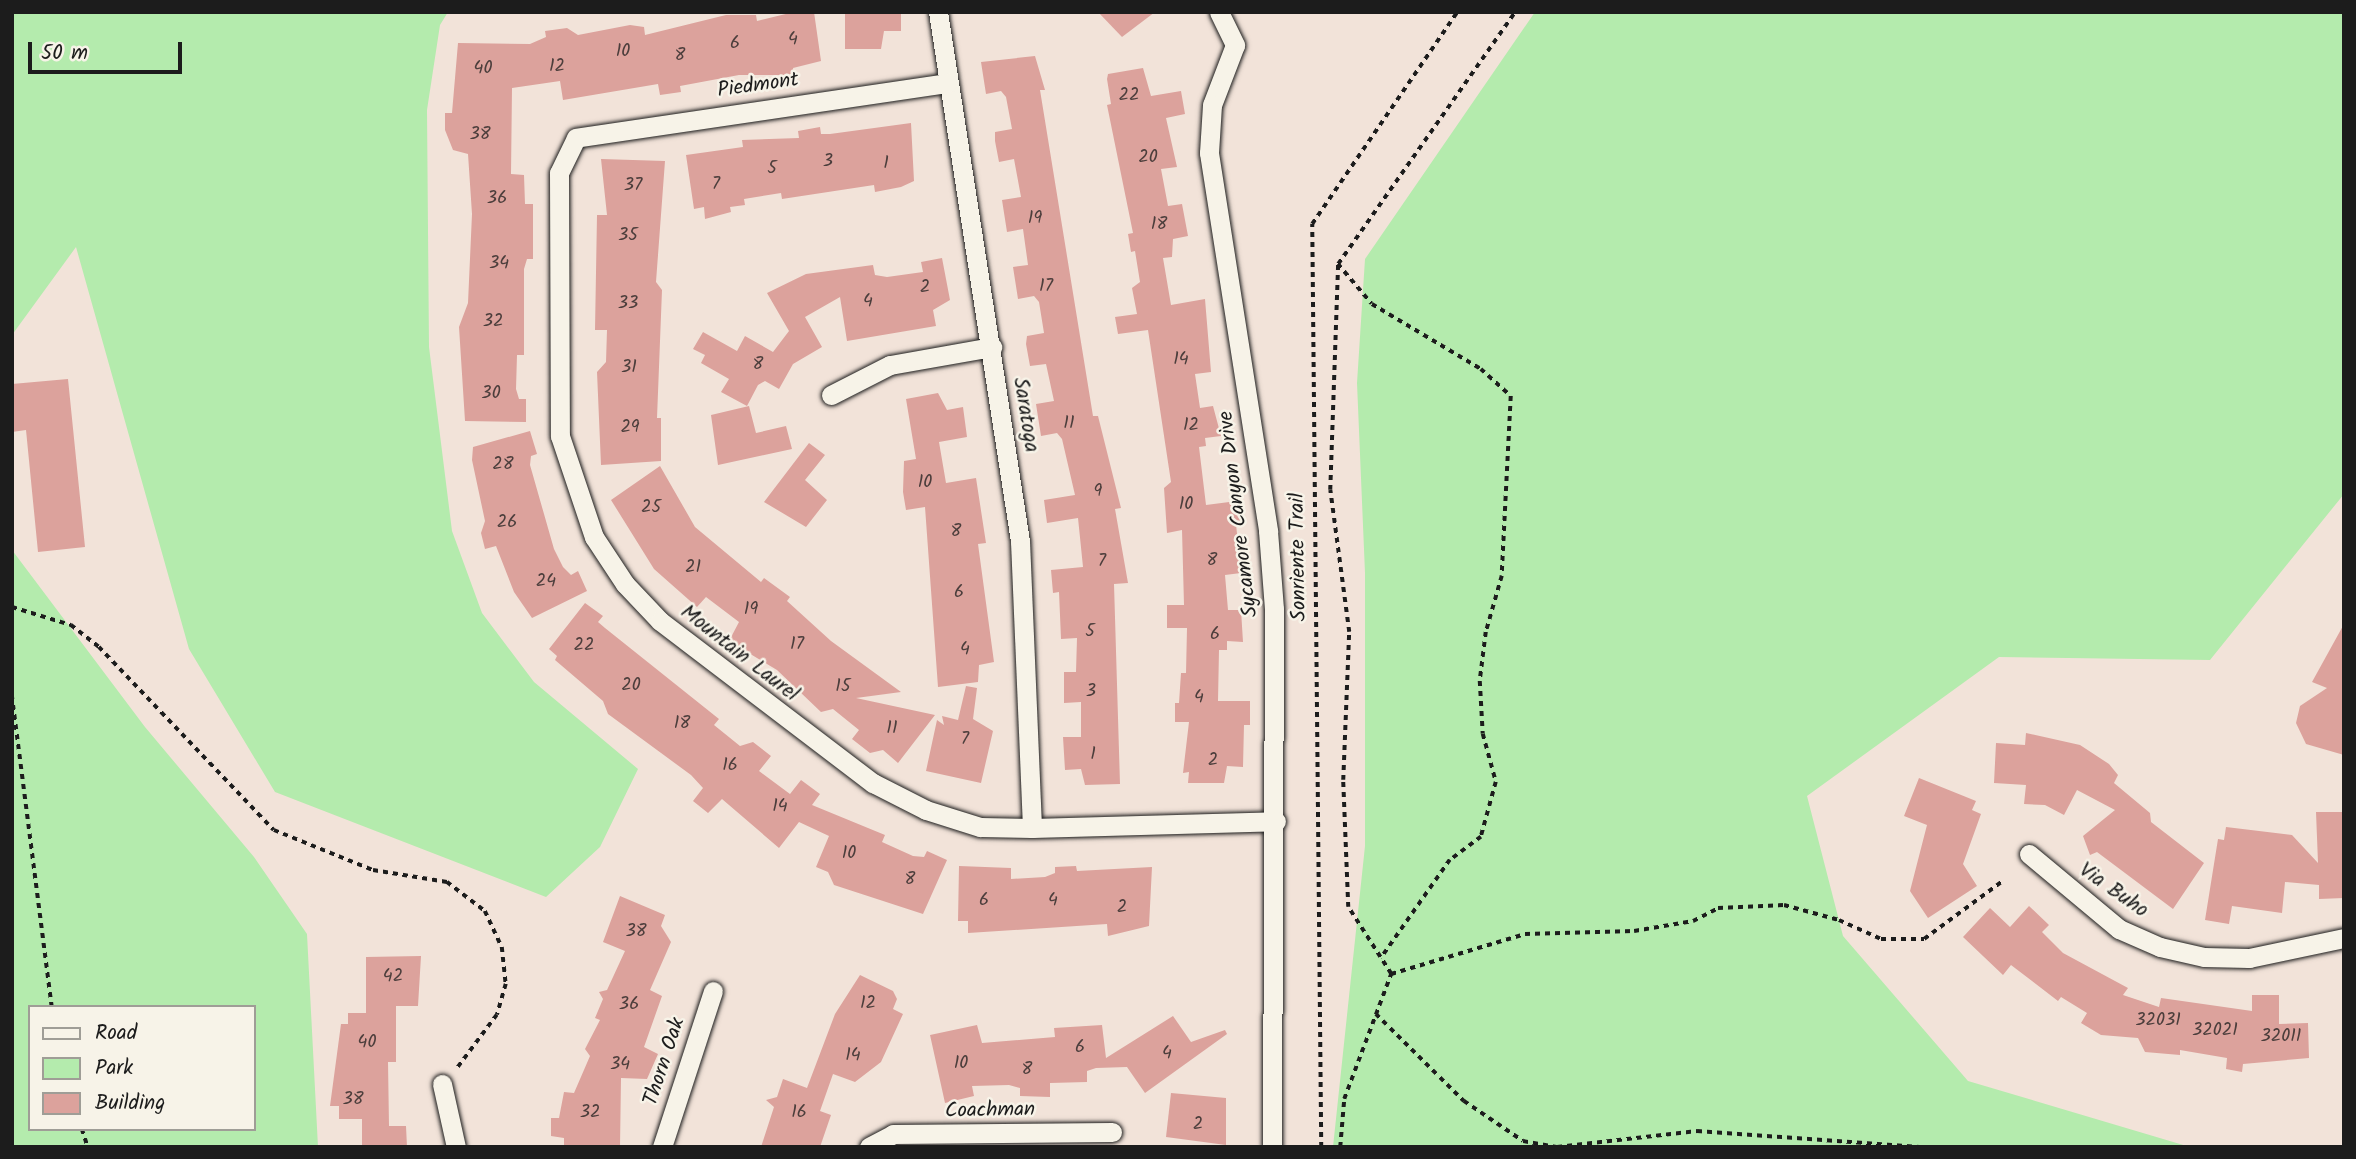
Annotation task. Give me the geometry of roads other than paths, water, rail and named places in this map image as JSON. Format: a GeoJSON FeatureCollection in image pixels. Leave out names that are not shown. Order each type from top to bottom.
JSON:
{"type":"FeatureCollection","features":[{"type":"Feature","properties":{"kind":"street","name":"Saratoga"},"geometry":{"type":"LineString","coordinates":[[938,12],[947,83],[992,347],[1024,578],[1032,828]]}},
{"type":"Feature","properties":{"kind":"street","name":"Sycamore Canyon Drive"},"geometry":{"type":"LineString","coordinates":[[1219,12],[1235,45],[1212,105],[1209,153],[1268,531],[1277,678],[1272,1147]]}},
{"type":"Feature","properties":{"kind":"street","name":"Piedmont"},"geometry":{"type":"LineString","coordinates":[[576,138],[947,83]]}},
{"type":"Feature","properties":{"kind":"street","name":"Mountain Laurel"},"geometry":{"type":"LineString","coordinates":[[576,138],[559,173],[560,436],[594,537],[625,584],[670,629],[873,783],[926,810],[980,827],[1276,821]]}},
{"type":"Feature","properties":{"kind":"street"},"geometry":{"type":"LineString","coordinates":[[831,395],[890,365],[992,347]]}},
{"type":"Feature","properties":{"kind":"street","name":"Via Buho"},"geometry":{"type":"LineString","coordinates":[[2029,855],[2119,929],[2160,947],[2204,957],[2249,958],[2344,938]]}},
{"type":"Feature","properties":{"kind":"street","name":"Thorn Oak"},"geometry":{"type":"LineString","coordinates":[[662,1147],[713,991]]}},
{"type":"Feature","properties":{"kind":"street"},"geometry":{"type":"LineString","coordinates":[[442,1084],[456,1147]]}},
{"type":"Feature","properties":{"kind":"street","name":"Coachman"},"geometry":{"type":"LineString","coordinates":[[869,1145],[892,1134],[1112,1132]]}}]}
